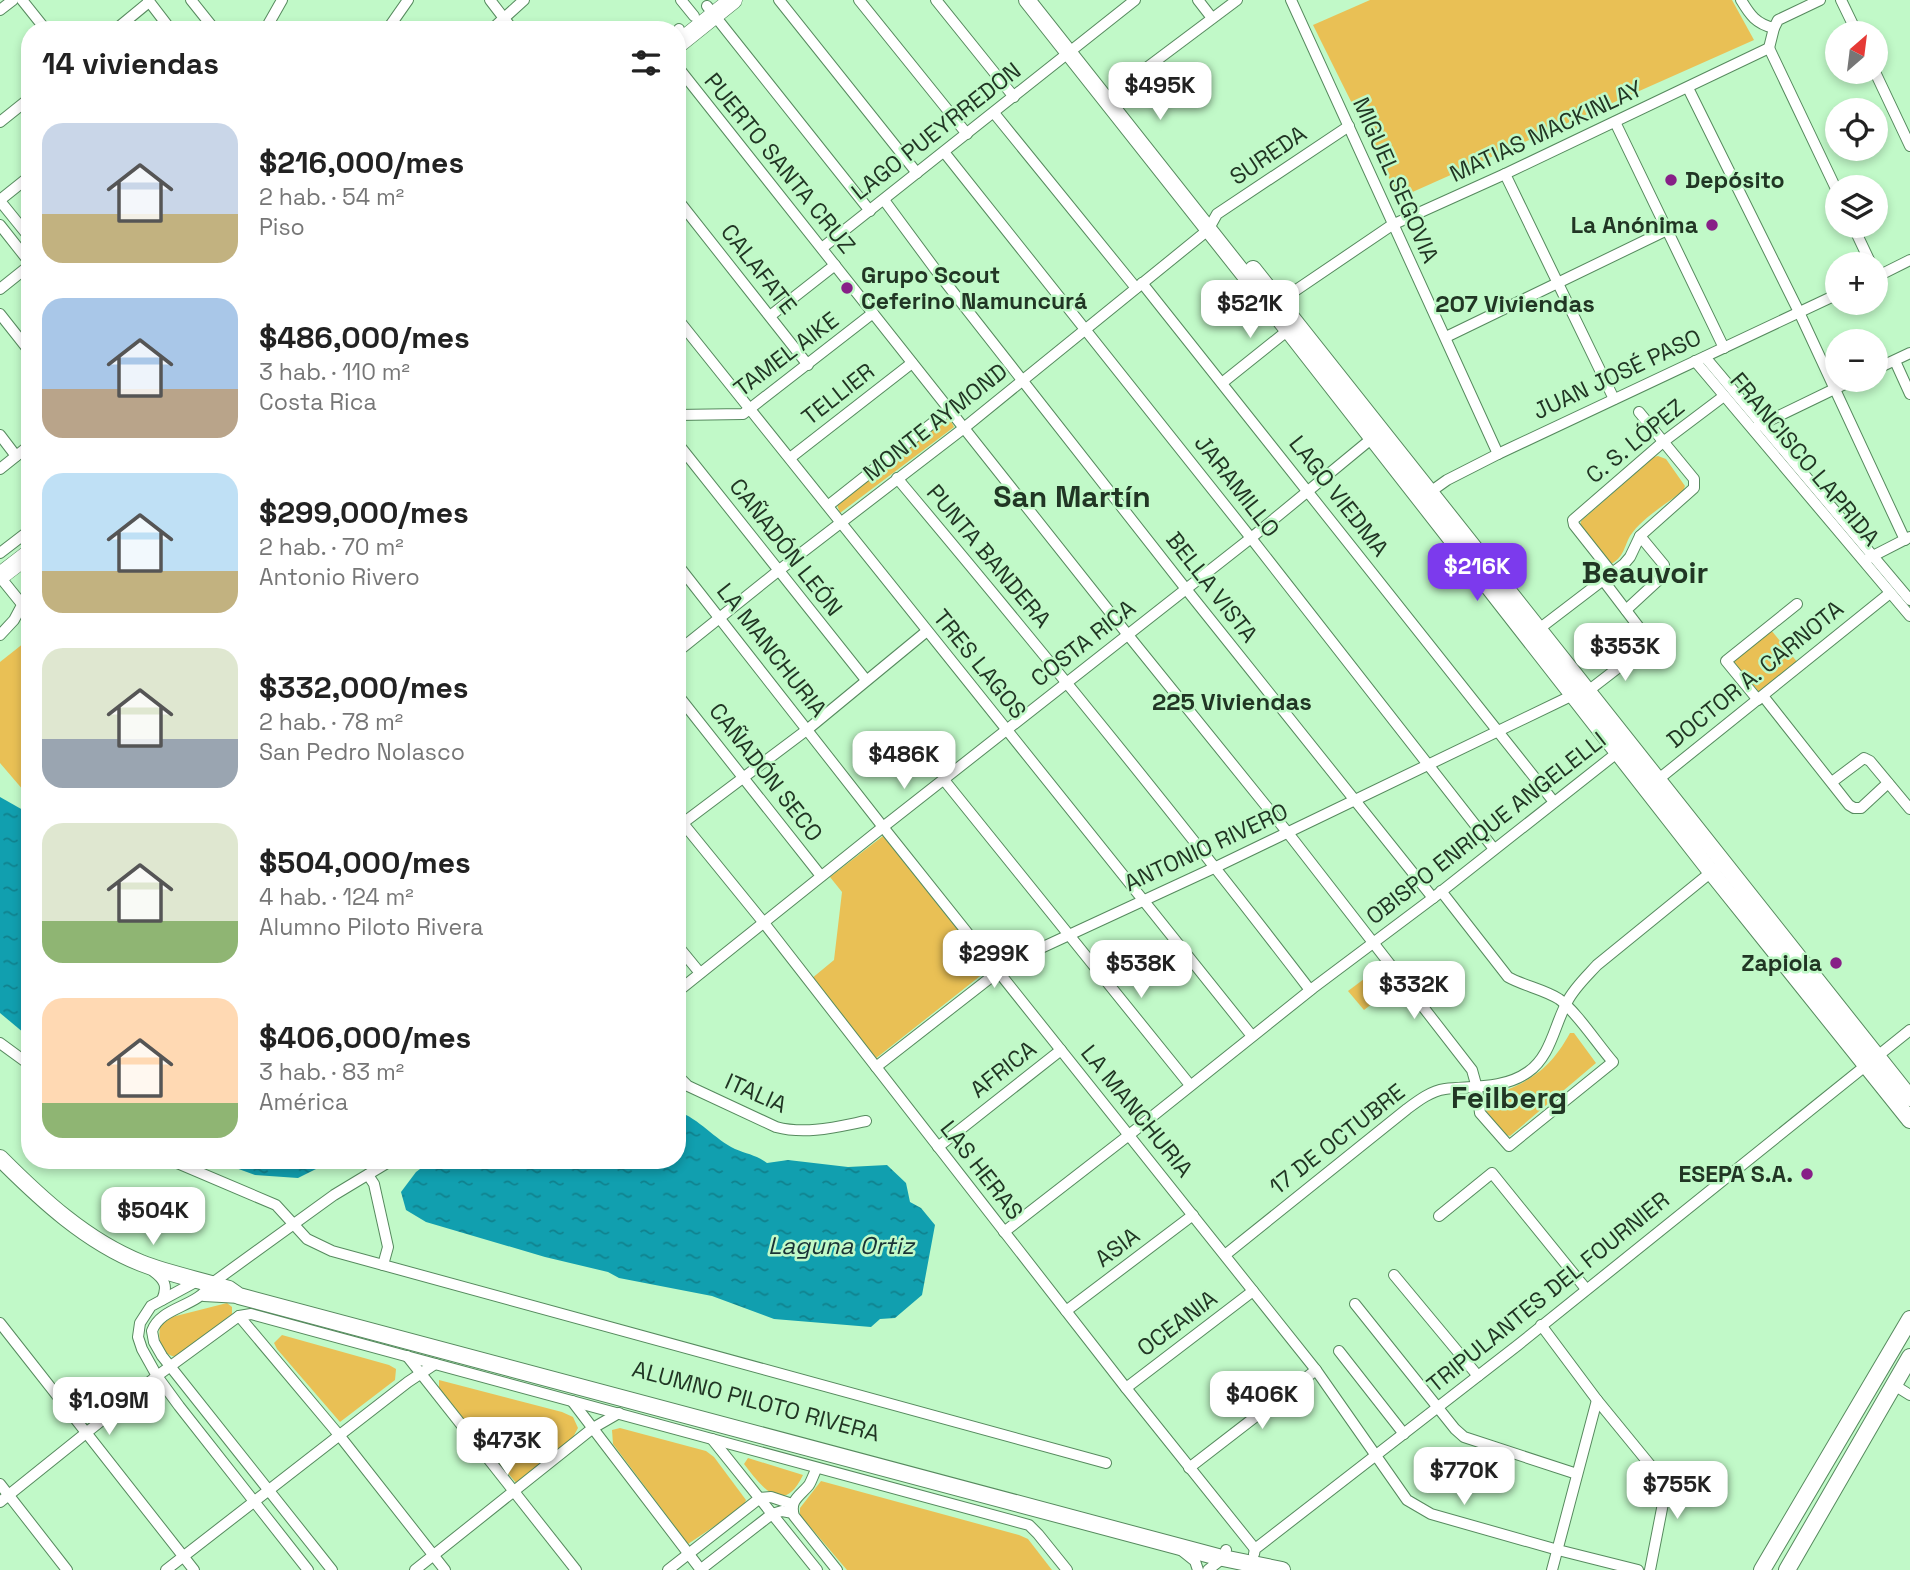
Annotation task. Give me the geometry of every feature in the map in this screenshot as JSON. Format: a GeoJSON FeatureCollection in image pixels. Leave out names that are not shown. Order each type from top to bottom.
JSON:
{"type":"FeatureCollection","features":[{"type":"Feature","properties":{"kind":"highway"},"geometry":{"type":"LineString","coordinates":[[686,27],[707,9],[733,0]]}},
{"type":"Feature","properties":{"kind":"highway"},"geometry":{"type":"LineString","coordinates":[[0,577],[21,560]]}},
{"type":"Feature","properties":{"kind":"main road"},"geometry":{"type":"LineString","coordinates":[[1027,0],[1113,93],[1211,225]]}},
{"type":"Feature","properties":{"kind":"main road"},"geometry":{"type":"LineString","coordinates":[[1040,0],[1073,50],[1872,1061],[1910,1120]]}},
{"type":"Feature","properties":{"kind":"main road"},"geometry":{"type":"LineString","coordinates":[[1872,1061],[1910,1098]]}},
{"type":"Feature","properties":{"kind":"main road","name":"ALUMNO PILOTO RIVERA"},"geometry":{"type":"LineString","coordinates":[[0,1158],[48,1203],[96,1239],[142,1263],[205,1286],[229,1289],[240,1287],[267,1294],[1276,1568]]}},
{"type":"Feature","properties":{"kind":"main road","name":"ALUMNO PILOTO RIVERA"},"geometry":{"type":"LineString","coordinates":[[229,1289],[239,1296],[1175,1546],[1241,1558]]}},
{"type":"Feature","properties":{"kind":"main road"},"geometry":{"type":"LineString","coordinates":[[1762,1570],[1910,1319]]}},
{"type":"Feature","properties":{"kind":"main road"},"geometry":{"type":"LineString","coordinates":[[1787,1570],[1910,1357]]}},
{"type":"Feature","properties":{"kind":"street"},"geometry":{"type":"LineString","coordinates":[[0,10],[13,0]]}},
{"type":"Feature","properties":{"kind":"street"},"geometry":{"type":"LineString","coordinates":[[22,0],[39,21]]}},
{"type":"Feature","properties":{"kind":"street"},"geometry":{"type":"LineString","coordinates":[[191,0],[208,21]]}},
{"type":"Feature","properties":{"kind":"street"},"geometry":{"type":"LineString","coordinates":[[270,21],[282,0]]}},
{"type":"Feature","properties":{"kind":"street"},"geometry":{"type":"LineString","coordinates":[[393,21],[408,0]]}},
{"type":"Feature","properties":{"kind":"street"},"geometry":{"type":"LineString","coordinates":[[490,0],[506,21]]}},
{"type":"Feature","properties":{"kind":"street"},"geometry":{"type":"LineString","coordinates":[[500,21],[524,0]]}},
{"type":"Feature","properties":{"kind":"street"},"geometry":{"type":"LineString","coordinates":[[681,0],[707,9],[870,211]]}},
{"type":"Feature","properties":{"kind":"street"},"geometry":{"type":"LineString","coordinates":[[779,0],[918,173]]}},
{"type":"Feature","properties":{"kind":"street"},"geometry":{"type":"LineString","coordinates":[[859,0],[967,134]]}},
{"type":"Feature","properties":{"kind":"street"},"geometry":{"type":"LineString","coordinates":[[936,0],[1014,97]]}},
{"type":"Feature","properties":{"kind":"street","name":"LAGO PUEYRREDON"},"geometry":{"type":"LineString","coordinates":[[822,248],[1135,0]]}},
{"type":"Feature","properties":{"kind":"street"},"geometry":{"type":"LineString","coordinates":[[1198,0],[1212,18]]}},
{"type":"Feature","properties":{"kind":"street"},"geometry":{"type":"LineString","coordinates":[[1113,93],[1237,0]]}},
{"type":"Feature","properties":{"kind":"street","name":"MIGUEL SEGOVIA"},"geometry":{"type":"LineString","coordinates":[[1291,0],[1498,454]]}},
{"type":"Feature","properties":{"kind":"street"},"geometry":{"type":"LineString","coordinates":[[1741,0],[1752,18],[1763,26],[1774,28]]}},
{"type":"Feature","properties":{"kind":"street"},"geometry":{"type":"LineString","coordinates":[[1820,0],[1778,20],[1769,48],[1829,175]]}},
{"type":"Feature","properties":{"kind":"street"},"geometry":{"type":"LineString","coordinates":[[1841,0],[1851,21]]}},
{"type":"Feature","properties":{"kind":"street"},"geometry":{"type":"LineString","coordinates":[[126,21],[149,1],[164,21]]}},
{"type":"Feature","properties":{"kind":"street","name":"MATIAS MACKINLAY"},"geometry":{"type":"LineString","coordinates":[[1277,307],[1392,225],[1769,48]]}},
{"type":"Feature","properties":{"kind":"street","name":"PUERTO SANTA CRUZ"},"geometry":{"type":"LineString","coordinates":[[686,77],[1288,833],[1472,1070],[1480,1113],[1508,1146]]}},
{"type":"Feature","properties":{"kind":"street"},"geometry":{"type":"LineString","coordinates":[[1881,84],[1910,146]]}},
{"type":"Feature","properties":{"kind":"street"},"geometry":{"type":"LineString","coordinates":[[1688,88],[1825,370]]}},
{"type":"Feature","properties":{"kind":"street"},"geometry":{"type":"LineString","coordinates":[[0,122],[21,105]]}},
{"type":"Feature","properties":{"kind":"street","name":"LAGO VIEDMA"},"geometry":{"type":"LineString","coordinates":[[994,113],[1222,383],[1554,802]]}},
{"type":"Feature","properties":{"kind":"street"},"geometry":{"type":"LineString","coordinates":[[1615,122],[1724,348]]}},
{"type":"Feature","properties":{"kind":"street","name":"SUREDA"},"geometry":{"type":"LineString","coordinates":[[1211,225],[1217,214],[1349,126]]}},
{"type":"Feature","properties":{"kind":"street","name":"JARAMILLO"},"geometry":{"type":"LineString","coordinates":[[944,152],[1494,849]]}},
{"type":"Feature","properties":{"kind":"street"},"geometry":{"type":"LineString","coordinates":[[1505,174],[1614,399]]}},
{"type":"Feature","properties":{"kind":"street"},"geometry":{"type":"LineString","coordinates":[[21,183],[0,200],[21,227]]}},
{"type":"Feature","properties":{"kind":"street","name":"BELLA VISTA"},"geometry":{"type":"LineString","coordinates":[[884,200],[934,269],[1353,800],[1508,977],[1545,992],[1565,1004],[1613,1062],[1508,1146]]}},
{"type":"Feature","properties":{"kind":"street","name":"CALAFATE"},"geometry":{"type":"LineString","coordinates":[[686,210],[807,365]]}},
{"type":"Feature","properties":{"kind":"street"},"geometry":{"type":"LineString","coordinates":[[0,225],[21,252]]}},
{"type":"Feature","properties":{"kind":"street","name":"MONTE AYMOND"},"geometry":{"type":"LineString","coordinates":[[686,645],[778,570],[964,428],[1211,225]]}},
{"type":"Feature","properties":{"kind":"street"},"geometry":{"type":"LineString","coordinates":[[1446,337],[1667,230]]}},
{"type":"Feature","properties":{"kind":"street"},"geometry":{"type":"LineString","coordinates":[[1888,270],[1910,260]]}},
{"type":"Feature","properties":{"kind":"street"},"geometry":{"type":"LineString","coordinates":[[769,316],[835,265]]}},
{"type":"Feature","properties":{"kind":"street"},"geometry":{"type":"LineString","coordinates":[[0,289],[21,272]]}},
{"type":"Feature","properties":{"kind":"street","name":"JUAN JOSÉ PASO"},"geometry":{"type":"LineString","coordinates":[[1425,496],[1447,480],[1498,454],[1825,300]]}},
{"type":"Feature","properties":{"kind":"street","name":"TAMEL AIKE"},"geometry":{"type":"LineString","coordinates":[[686,415],[737,416],[751,410],[873,313]]}},
{"type":"Feature","properties":{"kind":"street"},"geometry":{"type":"LineString","coordinates":[[0,314],[21,341]]}},
{"type":"Feature","properties":{"kind":"street"},"geometry":{"type":"LineString","coordinates":[[1222,383],[1293,326]]}},
{"type":"Feature","properties":{"kind":"street","name":"TRES LAGOS"},"geometry":{"type":"LineString","coordinates":[[686,329],[1252,1036]]}},
{"type":"Feature","properties":{"kind":"street"},"geometry":{"type":"LineString","coordinates":[[1888,364],[1910,354]]}},
{"type":"Feature","properties":{"kind":"street","name":"FRANCISCO LAPRIDA"},"geometry":{"type":"LineString","coordinates":[[1700,359],[1724,396],[1757,427]]}},
{"type":"Feature","properties":{"kind":"street","name":"FRANCISCO LAPRIDA"},"geometry":{"type":"LineString","coordinates":[[1700,359],[1868,558],[1910,600]]}},
{"type":"Feature","properties":{"kind":"street"},"geometry":{"type":"LineString","coordinates":[[1895,361],[1910,394]]}},
{"type":"Feature","properties":{"kind":"street","name":"TELLIER"},"geometry":{"type":"LineString","coordinates":[[790,458],[912,363]]}},
{"type":"Feature","properties":{"kind":"street"},"geometry":{"type":"LineString","coordinates":[[1757,427],[1825,392]]}},
{"type":"Feature","properties":{"kind":"street"},"geometry":{"type":"LineString","coordinates":[[1835,392],[1907,538],[1868,558]]}},
{"type":"Feature","properties":{"kind":"street","name":"C. S. LÓPEZ"},"geometry":{"type":"LineString","coordinates":[[1608,577],[1573,520],[1664,442],[1724,396]]}},
{"type":"Feature","properties":{"kind":"street"},"geometry":{"type":"LineString","coordinates":[[829,505],[949,410]]}},
{"type":"Feature","properties":{"kind":"street"},"geometry":{"type":"LineString","coordinates":[[1534,633],[1608,577],[1630,557],[1640,536],[1694,488],[1694,479],[1639,412]]}},
{"type":"Feature","properties":{"kind":"street","name":"COSTA RICA"},"geometry":{"type":"LineString","coordinates":[[686,985],[1251,538],[1377,434]]}},
{"type":"Feature","properties":{"kind":"street"},"geometry":{"type":"LineString","coordinates":[[0,435],[16,456]]}},
{"type":"Feature","properties":{"kind":"street"},"geometry":{"type":"LineString","coordinates":[[0,469],[21,452]]}},
{"type":"Feature","properties":{"kind":"street","name":"CAÑADÓN LEÓN"},"geometry":{"type":"LineString","coordinates":[[686,454],[866,680]]}},
{"type":"Feature","properties":{"kind":"street","name":"PUNTA BANDERA"},"geometry":{"type":"LineString","coordinates":[[897,478],[1068,682],[1310,990]]}},
{"type":"Feature","properties":{"kind":"street"},"geometry":{"type":"LineString","coordinates":[[1608,577],[1626,610],[1665,574],[1664,565],[1640,536]]}},
{"type":"Feature","properties":{"kind":"street"},"geometry":{"type":"LineString","coordinates":[[0,553],[21,537]]}},
{"type":"Feature","properties":{"kind":"street","name":"FRANCISCO LAPRIDA"},"geometry":{"type":"LineString","coordinates":[[1868,558],[1890,593],[1910,616]]}},
{"type":"Feature","properties":{"kind":"street","name":"LA MANCHURIA"},"geometry":{"type":"LineString","coordinates":[[686,576],[1315,1370],[1407,1500],[1431,1514],[1638,1570]]}},
{"type":"Feature","properties":{"kind":"street"},"geometry":{"type":"LineString","coordinates":[[0,577],[21,603]]}},
{"type":"Feature","properties":{"kind":"street","name":"DOCTOR A. CARNOTA"},"geometry":{"type":"LineString","coordinates":[[1652,784],[1890,593]]}},
{"type":"Feature","properties":{"kind":"street"},"geometry":{"type":"LineString","coordinates":[[1797,604],[1726,661],[1854,808],[1861,808],[1888,783]]}},
{"type":"Feature","properties":{"kind":"street","name":"ANTONIO RIVERO"},"geometry":{"type":"LineString","coordinates":[[876,1067],[999,971],[1067,935],[1581,693],[1645,647],[1647,640],[1626,610]]}},
{"type":"Feature","properties":{"kind":"street"},"geometry":{"type":"LineString","coordinates":[[0,635],[21,614]]}},
{"type":"Feature","properties":{"kind":"street"},"geometry":{"type":"LineString","coordinates":[[686,816],[808,729],[927,631]]}},
{"type":"Feature","properties":{"kind":"street","name":"CAÑADÓN SECO"},"geometry":{"type":"LineString","coordinates":[[686,705],[821,876]]}},
{"type":"Feature","properties":{"kind":"street","name":"OBISPO ENRIQUE ANGELELLI"},"geometry":{"type":"LineString","coordinates":[[1004,1232],[1624,747]]}},
{"type":"Feature","properties":{"kind":"street"},"geometry":{"type":"LineString","coordinates":[[1832,782],[1864,758],[1870,761],[1910,809]]}},
{"type":"Feature","properties":{"kind":"street"},"geometry":{"type":"LineString","coordinates":[[944,780],[1190,1085]]}},
{"type":"Feature","properties":{"kind":"street","name":"LAS HERAS"},"geometry":{"type":"LineString","coordinates":[[686,827],[764,923],[1189,1468],[1241,1558]]}},
{"type":"Feature","properties":{"kind":"street","name":"17 DE OCTUBRE"},"geometry":{"type":"LineString","coordinates":[[1224,1255],[1429,1094],[1446,1089],[1477,1088],[1521,1077],[1531,1071],[1547,1050],[1565,1004],[1580,983],[1597,965],[1717,867]]}},
{"type":"Feature","properties":{"kind":"street"},"geometry":{"type":"LineString","coordinates":[[686,955],[700,973]]}},
{"type":"Feature","properties":{"kind":"street","name":"TRIPULANTES DEL FOURNIER"},"geometry":{"type":"LineString","coordinates":[[1208,1570],[1241,1558],[1404,1434],[1910,1030]]}},
{"type":"Feature","properties":{"kind":"street"},"geometry":{"type":"LineString","coordinates":[[0,1043],[21,1058]]}},
{"type":"Feature","properties":{"kind":"street","name":"AFRICA"},"geometry":{"type":"LineString","coordinates":[[938,1147],[1061,1050]]}},
{"type":"Feature","properties":{"kind":"street","name":"ITALIA"},"geometry":{"type":"LineString","coordinates":[[686,1086],[788,1130],[821,1129],[866,1121]]}},
{"type":"Feature","properties":{"kind":"street"},"geometry":{"type":"LineString","coordinates":[[191,1169],[276,1206],[307,1239],[332,1251],[1106,1463]]}},
{"type":"Feature","properties":{"kind":"street"},"geometry":{"type":"LineString","coordinates":[[332,1570],[170,1366],[154,1342],[152,1331],[154,1325],[205,1286],[334,1195],[378,1169]]}},
{"type":"Feature","properties":{"kind":"street"},"geometry":{"type":"LineString","coordinates":[[1439,1216],[1492,1173],[1586,1289]]}},
{"type":"Feature","properties":{"kind":"street"},"geometry":{"type":"LineString","coordinates":[[368,1175],[374,1184],[388,1247],[383,1265]]}},
{"type":"Feature","properties":{"kind":"street","name":"ASIA"},"geometry":{"type":"LineString","coordinates":[[1066,1311],[1193,1215]]}},
{"type":"Feature","properties":{"kind":"street"},"geometry":{"type":"LineString","coordinates":[[142,1263],[163,1278],[166,1285],[162,1300]]}},
{"type":"Feature","properties":{"kind":"street"},"geometry":{"type":"LineString","coordinates":[[1394,1275],[1478,1376]]}},
{"type":"Feature","properties":{"kind":"street"},"geometry":{"type":"LineString","coordinates":[[254,1300],[205,1286],[151,1306],[144,1314],[138,1337],[157,1376],[308,1570]]}},
{"type":"Feature","properties":{"kind":"street","name":"OCEANIA"},"geometry":{"type":"LineString","coordinates":[[1126,1388],[1253,1291]]}},
{"type":"Feature","properties":{"kind":"street"},"geometry":{"type":"LineString","coordinates":[[1355,1304],[1464,1437],[1577,1474]]}},
{"type":"Feature","properties":{"kind":"street"},"geometry":{"type":"LineString","coordinates":[[4,1499],[170,1366],[239,1316],[251,1314],[1029,1525],[1067,1570]]}},
{"type":"Feature","properties":{"kind":"street"},"geometry":{"type":"LineString","coordinates":[[239,1316],[445,1570]]}},
{"type":"Feature","properties":{"kind":"street"},"geometry":{"type":"LineString","coordinates":[[0,1323],[194,1570]]}},
{"type":"Feature","properties":{"kind":"street"},"geometry":{"type":"LineString","coordinates":[[1541,1325],[1667,1488],[1650,1570]]}},
{"type":"Feature","properties":{"kind":"street"},"geometry":{"type":"LineString","coordinates":[[1339,1351],[1404,1434]]}},
{"type":"Feature","properties":{"kind":"street"},"geometry":{"type":"LineString","coordinates":[[407,1356],[576,1570]]}},
{"type":"Feature","properties":{"kind":"street"},"geometry":{"type":"LineString","coordinates":[[166,1570],[338,1435],[435,1364]]}},
{"type":"Feature","properties":{"kind":"street"},"geometry":{"type":"LineString","coordinates":[[1189,1468],[1315,1370]]}},
{"type":"Feature","properties":{"kind":"street"},"geometry":{"type":"LineString","coordinates":[[1894,1385],[1910,1395]]}},
{"type":"Feature","properties":{"kind":"street"},"geometry":{"type":"LineString","coordinates":[[1552,1570],[1597,1400]]}},
{"type":"Feature","properties":{"kind":"street"},"geometry":{"type":"LineString","coordinates":[[572,1401],[701,1570],[772,1514],[793,1508],[817,1468]]}},
{"type":"Feature","properties":{"kind":"street"},"geometry":{"type":"LineString","coordinates":[[415,1570],[593,1427],[619,1413]]}},
{"type":"Feature","properties":{"kind":"street"},"geometry":{"type":"LineString","coordinates":[[712,1439],[817,1570]]}},
{"type":"Feature","properties":{"kind":"street"},"geometry":{"type":"LineString","coordinates":[[0,1484],[4,1499],[67,1570]]}},
{"type":"Feature","properties":{"kind":"street"},"geometry":{"type":"LineString","coordinates":[[668,1570],[760,1498],[771,1497],[793,1508],[837,1570]]}},
{"type":"Feature","properties":{"kind":"street"},"geometry":{"type":"LineString","coordinates":[[1175,1546],[1195,1562],[1198,1570]]}},
{"type":"Feature","properties":{"kind":"shaded area"},"geometry":{"type":"Polygon","coordinates":[[[1370,0],[1732,0],[1754,40],[1399,198],[1313,25],[1370,0]]]}},
{"type":"Feature","properties":{"kind":"shaded area"},"geometry":{"type":"Polygon","coordinates":[[[949,417],[954,427],[840,513],[837,505],[949,417]]]}},
{"type":"Feature","properties":{"kind":"shaded area"},"geometry":{"type":"Polygon","coordinates":[[[1658,456],[1666,459],[1685,486],[1683,491],[1641,523],[1630,536],[1621,555],[1611,564],[1580,526],[1581,521],[1658,456]]]}},
{"type":"Feature","properties":{"kind":"shaded area"},"geometry":{"type":"Polygon","coordinates":[[[1771,630],[1798,663],[1760,693],[1733,661],[1771,630]]]}},
{"type":"Feature","properties":{"kind":"shaded area"},"geometry":{"type":"Polygon","coordinates":[[[21,645],[21,788],[0,763],[0,662],[21,645]]]}},
{"type":"Feature","properties":{"kind":"shaded area"},"geometry":{"type":"Polygon","coordinates":[[[883,836],[989,969],[875,1059],[811,979],[834,960],[842,892],[830,877],[883,836]]]}},
{"type":"Feature","properties":{"kind":"shaded area"},"geometry":{"type":"Polygon","coordinates":[[[1380,967],[1395,986],[1364,1010],[1348,991],[1380,967]]]}},
{"type":"Feature","properties":{"kind":"shaded area"},"geometry":{"type":"Polygon","coordinates":[[[1570,1033],[1574,1033],[1596,1063],[1510,1136],[1503,1134],[1481,1104],[1484,1098],[1512,1088],[1534,1075],[1553,1058],[1570,1033]]]}},
{"type":"Feature","properties":{"kind":"shaded area"},"geometry":{"type":"Polygon","coordinates":[[[227,1303],[232,1307],[232,1314],[177,1357],[164,1350],[159,1336],[160,1326],[172,1317],[227,1303]]]}},
{"type":"Feature","properties":{"kind":"shaded area"},"geometry":{"type":"Polygon","coordinates":[[[282,1335],[389,1365],[396,1369],[395,1380],[340,1422],[277,1349],[274,1343],[282,1335]]]}},
{"type":"Feature","properties":{"kind":"shaded area"},"geometry":{"type":"Polygon","coordinates":[[[439,1380],[562,1412],[573,1417],[578,1428],[572,1439],[517,1484],[439,1391],[439,1380]]]}},
{"type":"Feature","properties":{"kind":"shaded area"},"geometry":{"type":"Polygon","coordinates":[[[620,1428],[706,1451],[714,1457],[746,1500],[743,1507],[688,1544],[613,1444],[612,1430],[620,1428]]]}},
{"type":"Feature","properties":{"kind":"shaded area"},"geometry":{"type":"Polygon","coordinates":[[[748,1458],[803,1475],[788,1494],[773,1494],[765,1489],[744,1464],[748,1458]]]}},
{"type":"Feature","properties":{"kind":"shaded area"},"geometry":{"type":"Polygon","coordinates":[[[821,1481],[1019,1535],[1028,1539],[1052,1570],[847,1570],[800,1515],[800,1508],[821,1481]]]}},
{"type":"Feature","properties":{"kind":"water"},"geometry":{"type":"Polygon","coordinates":[[[0,797],[21,809],[21,1030],[0,1013],[0,797]]]}},
{"type":"Feature","properties":{"kind":"water","name":"Laguna Ortiz"},"geometry":{"type":"Polygon","coordinates":[[[686,1116],[727,1145],[767,1163],[788,1160],[848,1167],[887,1165],[906,1183],[910,1202],[921,1208],[935,1225],[922,1295],[895,1318],[880,1319],[871,1327],[774,1319],[712,1296],[619,1278],[608,1272],[545,1257],[426,1222],[406,1210],[401,1192],[420,1169],[686,1169],[686,1116]]]}},
{"type":"Feature","properties":{"kind":"water"},"geometry":{"type":"Polygon","coordinates":[[[239,1169],[316,1169],[298,1178],[255,1175],[239,1169]]]}},
{"type":"Feature","properties":{"kind":"place","name":"Depósito"},"geometry":{"type":"Point","coordinates":[1671,180]}},
{"type":"Feature","properties":{"kind":"place","name":"La Anónima"},"geometry":{"type":"Point","coordinates":[1712,225]}},
{"type":"Feature","properties":{"kind":"place","name":"Grupo Scout Ceferino Namuncurá"},"geometry":{"type":"Point","coordinates":[847,288]}},
{"type":"Feature","properties":{"kind":"place","name":"Zapiola"},"geometry":{"type":"Point","coordinates":[1836,963]}},
{"type":"Feature","properties":{"kind":"place","name":"ESEPA S.A."},"geometry":{"type":"Point","coordinates":[1807,1174]}},
{"type":"Feature","properties":{"kind":"district","name":"207 Viviendas"},"geometry":{"type":"Point","coordinates":[1515,304]}},
{"type":"Feature","properties":{"kind":"district","name":"San Martín"},"geometry":{"type":"Point","coordinates":[1072,497]}},
{"type":"Feature","properties":{"kind":"district","name":"Beauvoir"},"geometry":{"type":"Point","coordinates":[1645,573]}},
{"type":"Feature","properties":{"kind":"district","name":"225 Viviendas"},"geometry":{"type":"Point","coordinates":[1232,702]}},
{"type":"Feature","properties":{"kind":"district","name":"Feilberg"},"geometry":{"type":"Point","coordinates":[1509,1098]}}]}
